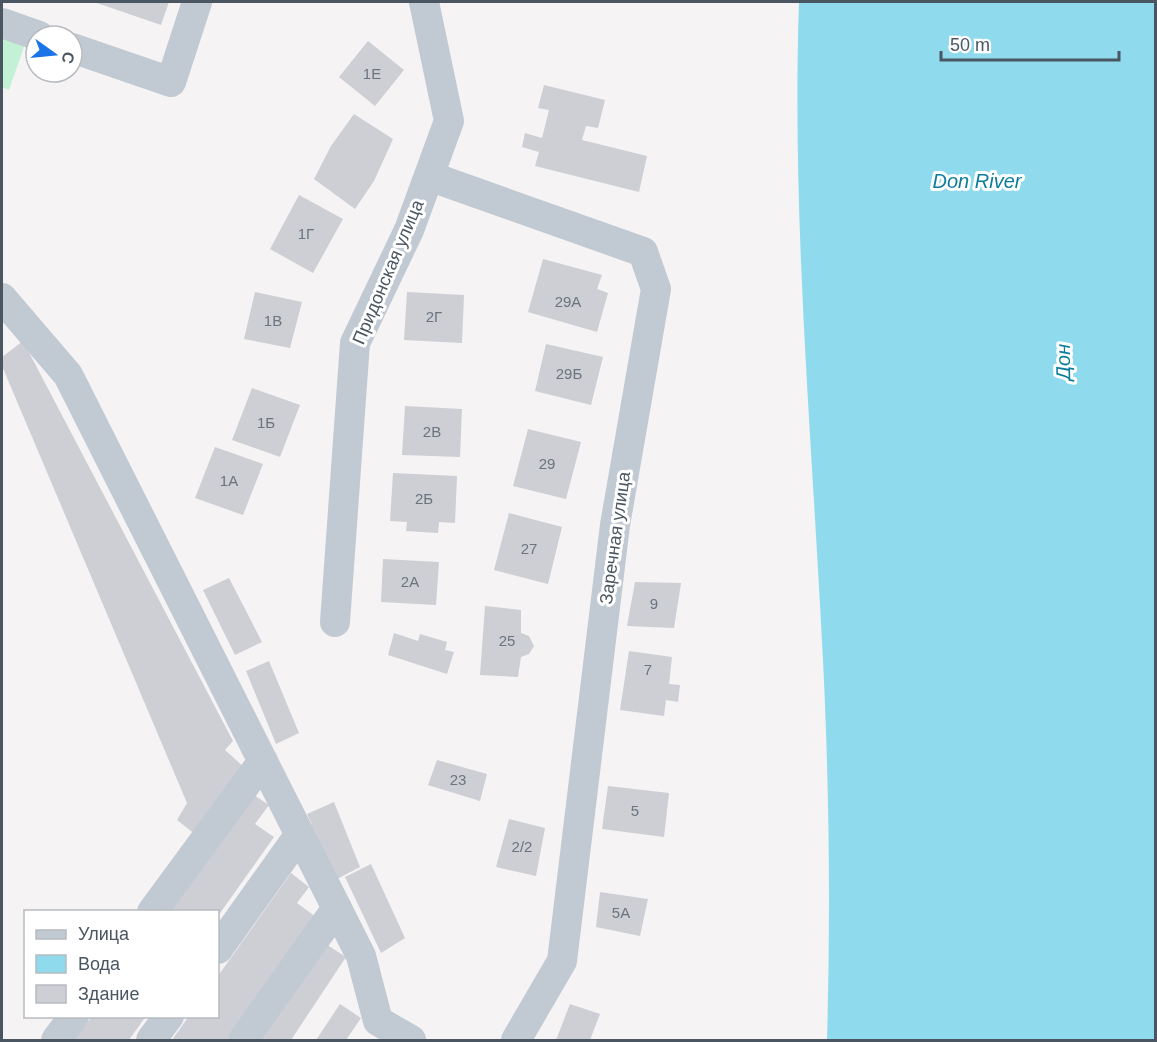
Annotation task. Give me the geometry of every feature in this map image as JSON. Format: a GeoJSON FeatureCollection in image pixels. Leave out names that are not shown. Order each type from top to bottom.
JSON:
{"type":"FeatureCollection","features":[{"type":"Feature","properties":{"kind":"street"},"geometry":{"type":"LineString","coordinates":[[84,52],[171,82],[197,2]]}},
{"type":"Feature","properties":{"kind":"street","name":"Придонская улица"},"geometry":{"type":"LineString","coordinates":[[335,622],[355,343],[409,230],[449,121],[424,2]]}},
{"type":"Feature","properties":{"kind":"street"},"geometry":{"type":"LineString","coordinates":[[2,23],[24,31]]}},
{"type":"Feature","properties":{"kind":"street","name":"Заречная улица"},"geometry":{"type":"LineString","coordinates":[[429,176],[643,252],[656,289],[615,525],[562,960],[516,1041]]}},
{"type":"Feature","properties":{"kind":"street"},"geometry":{"type":"LineString","coordinates":[[2,298],[68,375],[361,956],[378,1021],[411,1041]]}},
{"type":"Feature","properties":{"kind":"street"},"geometry":{"type":"LineString","coordinates":[[153,910],[263,761]]}},
{"type":"Feature","properties":{"kind":"street"},"geometry":{"type":"LineString","coordinates":[[219,948],[300,834]]}},
{"type":"Feature","properties":{"kind":"street"},"geometry":{"type":"LineString","coordinates":[[243,1041],[337,908]]}},
{"type":"Feature","properties":{"kind":"street"},"geometry":{"type":"LineString","coordinates":[[56,1041],[73,1018]]}},
{"type":"Feature","properties":{"kind":"street"},"geometry":{"type":"LineString","coordinates":[[151,1041],[168,1018]]}},
{"type":"Feature","properties":{"kind":"green space"},"geometry":{"type":"Polygon","coordinates":[[[2,35],[24,44],[24,47],[9,90],[2,87],[2,35]]]}},
{"type":"Feature","properties":{"kind":"water","name":"Don River"},"geometry":{"type":"Polygon","coordinates":[[[799,2],[1155,2],[1155,1040],[827,1040],[829,884],[827,779],[824,675],[800,235],[797,80],[799,2]]]}},
{"type":"Feature","properties":{"kind":"building"},"geometry":{"type":"Polygon","coordinates":[[[94,2],[169,2],[161,25],[94,2]]]}},
{"type":"Feature","properties":{"kind":"building"},"geometry":{"type":"Polygon","coordinates":[[[368,41],[404,70],[375,106],[339,77],[368,41]]]}},
{"type":"Feature","properties":{"kind":"building"},"geometry":{"type":"Polygon","coordinates":[[[544,85],[605,100],[598,128],[586,126],[582,140],[647,156],[639,192],[535,166],[539,152],[522,147],[525,133],[542,138],[549,110],[538,108],[544,85]]]}},
{"type":"Feature","properties":{"kind":"building"},"geometry":{"type":"Polygon","coordinates":[[[354,114],[393,139],[374,181],[355,209],[314,179],[331,146],[354,114]]]}},
{"type":"Feature","properties":{"kind":"building"},"geometry":{"type":"Polygon","coordinates":[[[299,195],[343,219],[313,273],[270,249],[299,195]]]}},
{"type":"Feature","properties":{"kind":"building"},"geometry":{"type":"Polygon","coordinates":[[[543,259],[602,275],[597,289],[608,293],[597,332],[528,312],[543,259]]]}},
{"type":"Feature","properties":{"kind":"building"},"geometry":{"type":"Polygon","coordinates":[[[255,292],[302,302],[290,348],[244,339],[255,292]]]}},
{"type":"Feature","properties":{"kind":"building"},"geometry":{"type":"Polygon","coordinates":[[[407,292],[464,295],[462,343],[404,340],[407,292]]]}},
{"type":"Feature","properties":{"kind":"building"},"geometry":{"type":"Polygon","coordinates":[[[23,341],[233,741],[225,750],[246,769],[196,835],[177,820],[187,803],[2,366],[2,357],[23,341]]]}},
{"type":"Feature","properties":{"kind":"building"},"geometry":{"type":"Polygon","coordinates":[[[546,344],[603,357],[591,405],[535,391],[546,344]]]}},
{"type":"Feature","properties":{"kind":"building"},"geometry":{"type":"Polygon","coordinates":[[[252,388],[300,405],[280,457],[232,440],[252,388]]]}},
{"type":"Feature","properties":{"kind":"building"},"geometry":{"type":"Polygon","coordinates":[[[405,406],[462,409],[460,457],[402,455],[405,406]]]}},
{"type":"Feature","properties":{"kind":"building"},"geometry":{"type":"Polygon","coordinates":[[[528,429],[581,442],[566,499],[513,486],[528,429]]]}},
{"type":"Feature","properties":{"kind":"building"},"geometry":{"type":"Polygon","coordinates":[[[215,447],[263,464],[243,515],[195,498],[215,447]]]}},
{"type":"Feature","properties":{"kind":"building"},"geometry":{"type":"Polygon","coordinates":[[[393,473],[457,476],[455,523],[439,522],[438,533],[406,531],[407,522],[390,521],[393,473]]]}},
{"type":"Feature","properties":{"kind":"building"},"geometry":{"type":"Polygon","coordinates":[[[509,513],[562,527],[548,584],[494,570],[509,513]]]}},
{"type":"Feature","properties":{"kind":"building"},"geometry":{"type":"Polygon","coordinates":[[[383,559],[439,562],[436,605],[381,602],[383,559]]]}},
{"type":"Feature","properties":{"kind":"building"},"geometry":{"type":"Polygon","coordinates":[[[229,578],[262,642],[235,655],[203,590],[229,578]]]}},
{"type":"Feature","properties":{"kind":"building"},"geometry":{"type":"Polygon","coordinates":[[[635,582],[681,583],[674,628],[627,626],[635,582]]]}},
{"type":"Feature","properties":{"kind":"building"},"geometry":{"type":"Polygon","coordinates":[[[485,606],[521,610],[521,633],[529,636],[534,646],[529,654],[521,657],[518,677],[480,675],[485,606]]]}},
{"type":"Feature","properties":{"kind":"building"},"geometry":{"type":"Polygon","coordinates":[[[394,633],[418,641],[420,634],[447,642],[445,650],[454,652],[447,674],[388,655],[394,633]]]}},
{"type":"Feature","properties":{"kind":"building"},"geometry":{"type":"Polygon","coordinates":[[[629,651],[672,657],[669,684],[680,685],[678,702],[666,700],[664,716],[620,710],[629,651]]]}},
{"type":"Feature","properties":{"kind":"building"},"geometry":{"type":"Polygon","coordinates":[[[269,661],[299,733],[276,744],[246,671],[269,661]]]}},
{"type":"Feature","properties":{"kind":"building"},"geometry":{"type":"Polygon","coordinates":[[[437,760],[487,774],[480,801],[428,785],[437,760]]]}},
{"type":"Feature","properties":{"kind":"building"},"geometry":{"type":"Polygon","coordinates":[[[608,786],[669,793],[664,837],[602,829],[608,786]]]}},
{"type":"Feature","properties":{"kind":"building"},"geometry":{"type":"Polygon","coordinates":[[[251,793],[269,805],[255,824],[274,837],[219,915],[219,910],[167,910],[251,793]]]}},
{"type":"Feature","properties":{"kind":"building"},"geometry":{"type":"Polygon","coordinates":[[[334,802],[360,867],[337,879],[307,814],[334,802]]]}},
{"type":"Feature","properties":{"kind":"building"},"geometry":{"type":"Polygon","coordinates":[[[509,819],[545,828],[536,876],[496,867],[509,819]]]}},
{"type":"Feature","properties":{"kind":"building"},"geometry":{"type":"Polygon","coordinates":[[[371,864],[405,938],[381,953],[345,877],[371,864]]]}},
{"type":"Feature","properties":{"kind":"building"},"geometry":{"type":"Polygon","coordinates":[[[291,873],[309,887],[297,903],[316,917],[227,1040],[172,1040],[188,1018],[219,1018],[219,975],[291,873]]]}},
{"type":"Feature","properties":{"kind":"building"},"geometry":{"type":"Polygon","coordinates":[[[600,892],[648,899],[640,936],[596,927],[600,892]]]}},
{"type":"Feature","properties":{"kind":"building"},"geometry":{"type":"Polygon","coordinates":[[[324,943],[346,957],[291,1040],[259,1040],[324,943]]]}},
{"type":"Feature","properties":{"kind":"building"},"geometry":{"type":"Polygon","coordinates":[[[340,1004],[361,1018],[346,1040],[316,1040],[340,1004]]]}},
{"type":"Feature","properties":{"kind":"building"},"geometry":{"type":"Polygon","coordinates":[[[570,1004],[600,1014],[590,1040],[556,1040],[570,1004]]]}},
{"type":"Feature","properties":{"kind":"building"},"geometry":{"type":"Polygon","coordinates":[[[90,1018],[145,1018],[129,1040],[74,1040],[90,1018]]]}},
{"type":"Feature","properties":{"kind":"water label","name":"Дон"},"geometry":{"type":"Point","coordinates":[1063,362]}}]}
